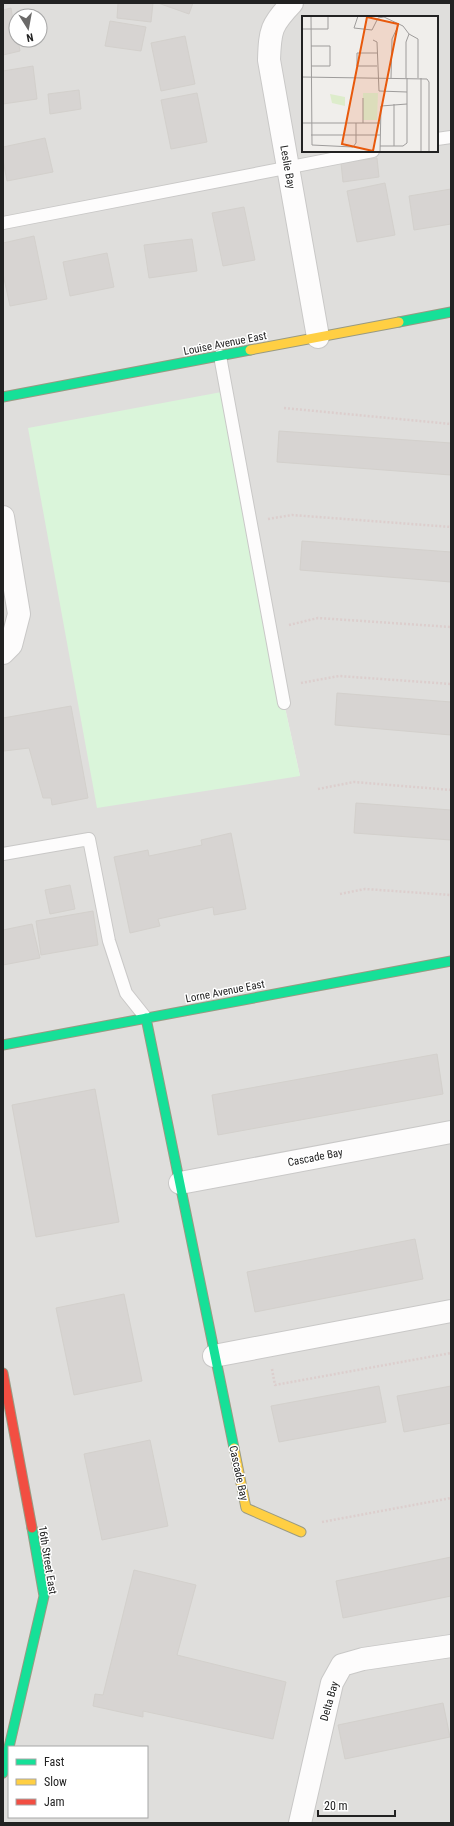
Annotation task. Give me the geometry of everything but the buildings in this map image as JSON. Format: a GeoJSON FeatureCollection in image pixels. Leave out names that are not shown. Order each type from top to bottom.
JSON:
{"type":"FeatureCollection","features":[{"type":"Feature","properties":{"kind":"street","name":"Leslie Bay"},"geometry":{"type":"LineString","coordinates":[[292,3],[276,20],[269,38],[269,60],[318,337]]}},
{"type":"Feature","properties":{"kind":"street","name":"Louise Avenue East"},"geometry":{"type":"LineString","coordinates":[[3,397],[451,312]]}},
{"type":"Feature","properties":{"kind":"street"},"geometry":{"type":"LineString","coordinates":[[3,517],[19,614],[11,645],[3,653]]}},
{"type":"Feature","properties":{"kind":"street","name":"Lorne Avenue East"},"geometry":{"type":"LineString","coordinates":[[3,1045],[451,961]]}},
{"type":"Feature","properties":{"kind":"street","name":"Cascade Bay"},"geometry":{"type":"LineString","coordinates":[[146,1018],[246,1508],[302,1532]]}},
{"type":"Feature","properties":{"kind":"street","name":"Cascade Bay"},"geometry":{"type":"LineString","coordinates":[[180,1183],[451,1132]]}},
{"type":"Feature","properties":{"kind":"street"},"geometry":{"type":"LineString","coordinates":[[214,1356],[451,1311]]}},
{"type":"Feature","properties":{"kind":"street","name":"16th Street East"},"geometry":{"type":"LineString","coordinates":[[3,1373],[44,1596],[9,1746]]}},
{"type":"Feature","properties":{"kind":"street","name":"Delta Bay"},"geometry":{"type":"LineString","coordinates":[[300,1823],[332,1684],[342,1665],[363,1659],[451,1646]]}},
{"type":"Feature","properties":{"kind":"street","name":"16th Street East"},"geometry":{"type":"LineString","coordinates":[[3,1773],[8,1751]]}},
{"type":"Feature","properties":{"kind":"lane"},"geometry":{"type":"LineString","coordinates":[[438,139],[451,137]]}},
{"type":"Feature","properties":{"kind":"lane"},"geometry":{"type":"LineString","coordinates":[[3,223],[368,152]]}},
{"type":"Feature","properties":{"kind":"lane"},"geometry":{"type":"LineString","coordinates":[[220,356],[284,703]]}},
{"type":"Feature","properties":{"kind":"lane"},"geometry":{"type":"LineString","coordinates":[[3,854],[89,839],[109,941],[126,993],[146,1018]]}},
{"type":"Feature","properties":{"kind":"path"},"geometry":{"type":"LineString","coordinates":[[284,408],[451,424]]}},
{"type":"Feature","properties":{"kind":"path"},"geometry":{"type":"LineString","coordinates":[[251,522],[292,515],[451,527]]}},
{"type":"Feature","properties":{"kind":"path"},"geometry":{"type":"LineString","coordinates":[[271,629],[318,618],[451,627]]}},
{"type":"Feature","properties":{"kind":"path"},"geometry":{"type":"LineString","coordinates":[[282,687],[339,676],[451,684]]}},
{"type":"Feature","properties":{"kind":"path"},"geometry":{"type":"LineString","coordinates":[[318,789],[354,782],[451,790]]}},
{"type":"Feature","properties":{"kind":"path"},"geometry":{"type":"LineString","coordinates":[[340,894],[365,889],[451,895]]}},
{"type":"Feature","properties":{"kind":"path"},"geometry":{"type":"LineString","coordinates":[[267,1346],[275,1385],[451,1353]]}},
{"type":"Feature","properties":{"kind":"path"},"geometry":{"type":"LineString","coordinates":[[302,1532],[315,1524],[451,1498]]}},
{"type":"Feature","properties":{"kind":"shaded area"},"geometry":{"type":"Polygon","coordinates":[[[3,3],[451,3],[451,1823],[3,1823],[3,3]],[[28,428],[300,776],[284,703],[28,428]]]}},
{"type":"Feature","properties":{"kind":"green space"},"geometry":{"type":"Polygon","coordinates":[[[227,391],[284,703],[300,776],[97,808],[28,428],[227,391]]]}},
{"type":"Feature","properties":{"kind":"traffic: fast"},"geometry":{"type":"LineString","coordinates":[[399,322],[451,312]]}},
{"type":"Feature","properties":{"kind":"traffic: fast"},"geometry":{"type":"LineString","coordinates":[[3,397],[250,350]]}},
{"type":"Feature","properties":{"kind":"traffic: fast"},"geometry":{"type":"LineString","coordinates":[[3,1045],[451,961]]}},
{"type":"Feature","properties":{"kind":"traffic: fast"},"geometry":{"type":"LineString","coordinates":[[146,1018],[234,1448]]}},
{"type":"Feature","properties":{"kind":"traffic: fast"},"geometry":{"type":"LineString","coordinates":[[9,1746],[44,1596],[32,1528]]}},
{"type":"Feature","properties":{"kind":"traffic: fast"},"geometry":{"type":"LineString","coordinates":[[3,1773],[8,1751]]}},
{"type":"Feature","properties":{"kind":"traffic: slow"},"geometry":{"type":"LineString","coordinates":[[250,350],[399,322]]}},
{"type":"Feature","properties":{"kind":"traffic: slow"},"geometry":{"type":"LineString","coordinates":[[234,1448],[246,1508],[301,1532]]}},
{"type":"Feature","properties":{"kind":"traffic: jam"},"geometry":{"type":"LineString","coordinates":[[3,1373],[32,1528]]}}]}
